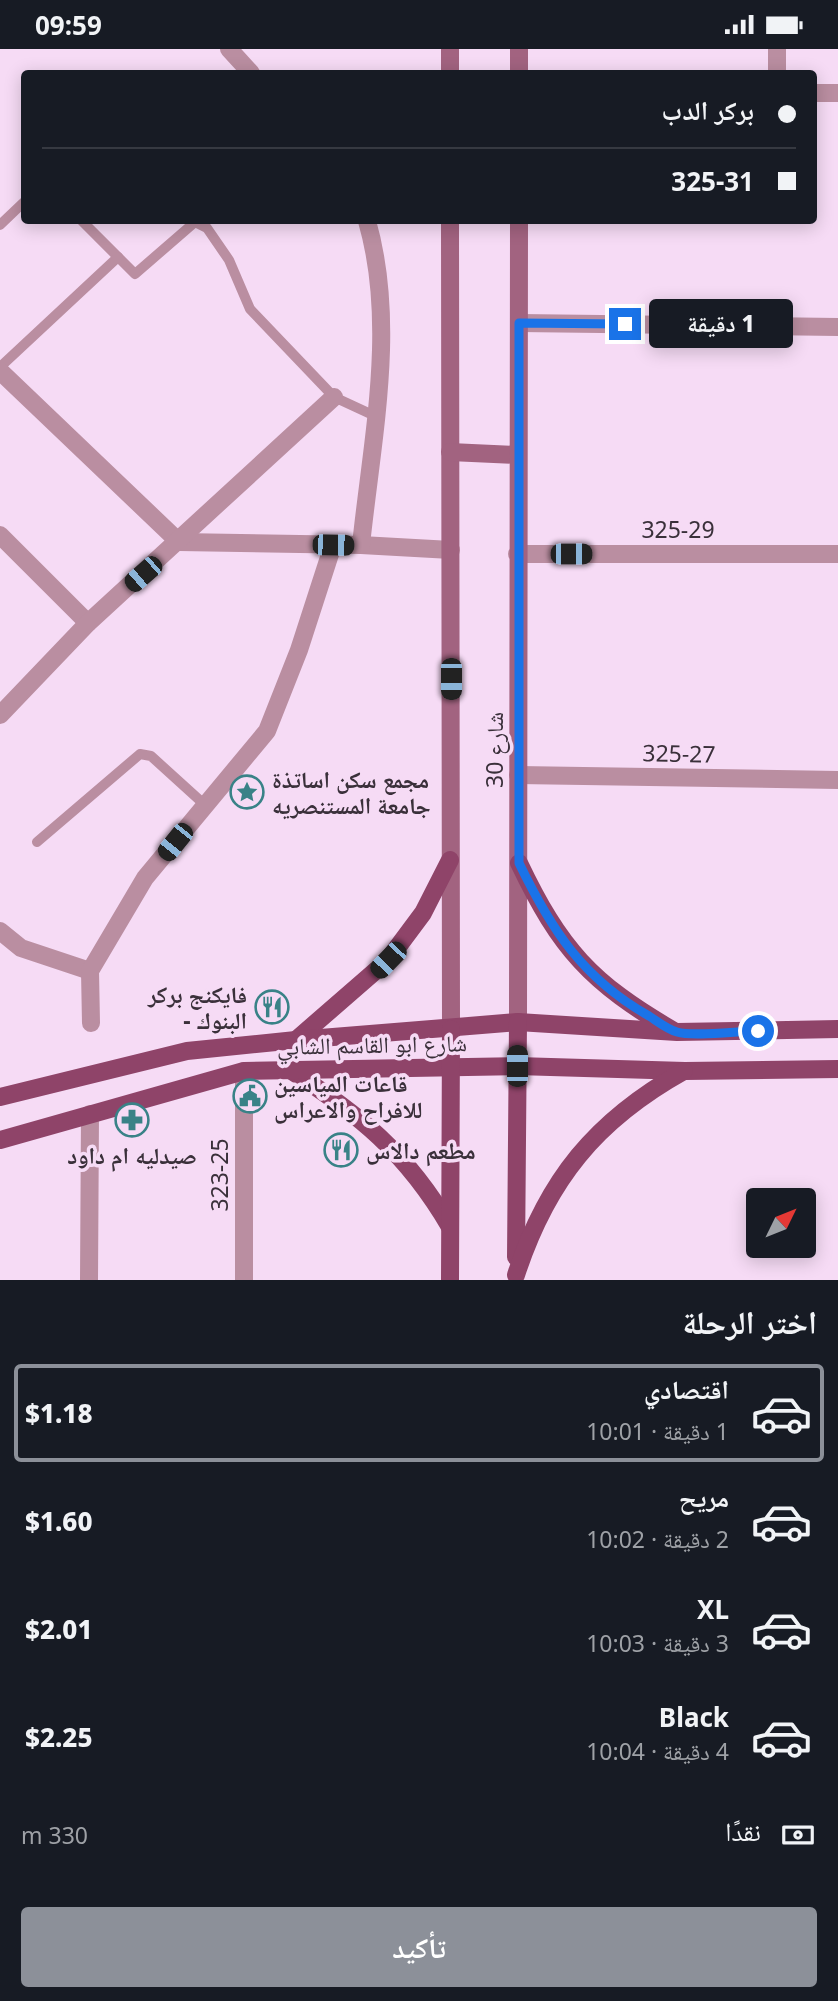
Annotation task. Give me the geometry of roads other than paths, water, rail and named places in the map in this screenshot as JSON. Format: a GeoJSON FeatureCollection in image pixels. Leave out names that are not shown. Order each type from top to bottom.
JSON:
{"type":"FeatureCollection","features":[{"type":"Feature","properties":{"kind":"main road"},"geometry":{"type":"LineString","coordinates":[[450,49],[450,70]]}},
{"type":"Feature","properties":{"kind":"main road"},"geometry":{"type":"LineString","coordinates":[[519,49],[519,70]]}},
{"type":"Feature","properties":{"kind":"main road","name":"شارع 30"},"geometry":{"type":"LineString","coordinates":[[450,224],[450,1280]]}},
{"type":"Feature","properties":{"kind":"main road","name":"شارع 30"},"geometry":{"type":"LineString","coordinates":[[516,1277],[519,224]]}},
{"type":"Feature","properties":{"kind":"main road"},"geometry":{"type":"LineString","coordinates":[[450,452],[517,455]]}},
{"type":"Feature","properties":{"kind":"main road"},"geometry":{"type":"LineString","coordinates":[[296,1040],[388,960],[423,912],[450,860]]}},
{"type":"Feature","properties":{"kind":"main road"},"geometry":{"type":"LineString","coordinates":[[519,863],[545,916],[581,964],[625,1003],[677,1032]]}},
{"type":"Feature","properties":{"kind":"main road","name":"شارع ابو القاسم الشابي"},"geometry":{"type":"LineString","coordinates":[[0,1097],[187,1051],[296,1040],[518,1022],[677,1032],[838,1029]]}},
{"type":"Feature","properties":{"kind":"main road","name":"شارع ابو القاسم الشابي"},"geometry":{"type":"LineString","coordinates":[[0,1140],[244,1070],[517,1066],[685,1070],[838,1069]]}},
{"type":"Feature","properties":{"kind":"main road"},"geometry":{"type":"LineString","coordinates":[[287,1069],[332,1097],[388,1142],[432,1197],[450,1227]]}},
{"type":"Feature","properties":{"kind":"main road"},"geometry":{"type":"LineString","coordinates":[[516,1277],[539,1214],[566,1169],[619,1112],[651,1089],[685,1070]]}},
{"type":"Feature","properties":{"kind":"street"},"geometry":{"type":"LineString","coordinates":[[229,49],[248,70]]}},
{"type":"Feature","properties":{"kind":"street"},"geometry":{"type":"LineString","coordinates":[[777,49],[777,70]]}},
{"type":"Feature","properties":{"kind":"street"},"geometry":{"type":"LineString","coordinates":[[817,93],[838,93]]}},
{"type":"Feature","properties":{"kind":"street"},"geometry":{"type":"LineString","coordinates":[[361,545],[383,320],[376,252],[368,224]]}},
{"type":"Feature","properties":{"kind":"street"},"geometry":{"type":"LineString","coordinates":[[519,323],[838,327]]}},
{"type":"Feature","properties":{"kind":"street"},"geometry":{"type":"LineString","coordinates":[[0,369],[179,542],[361,545],[451,550]]}},
{"type":"Feature","properties":{"kind":"street"},"geometry":{"type":"LineString","coordinates":[[0,715],[88,622],[179,542],[334,397]]}},
{"type":"Feature","properties":{"kind":"street"},"geometry":{"type":"LineString","coordinates":[[0,535],[88,622]]}},
{"type":"Feature","properties":{"kind":"street"},"geometry":{"type":"LineString","coordinates":[[91,1023],[90,971],[145,878],[267,731],[299,650],[333,545]]}},
{"type":"Feature","properties":{"kind":"street","name":"325-29"},"geometry":{"type":"LineString","coordinates":[[517,554],[838,554]]}},
{"type":"Feature","properties":{"kind":"street","name":"325-27"},"geometry":{"type":"LineString","coordinates":[[518,775],[838,780]]}},
{"type":"Feature","properties":{"kind":"street"},"geometry":{"type":"LineString","coordinates":[[0,932],[21,948],[90,971]]}},
{"type":"Feature","properties":{"kind":"street","name":"323-25"},"geometry":{"type":"LineString","coordinates":[[244,1070],[244,1280]]}},
{"type":"Feature","properties":{"kind":"street"},"geometry":{"type":"LineString","coordinates":[[89,1280],[90,1114]]}},
{"type":"Feature","properties":{"kind":"lane"},"geometry":{"type":"LineString","coordinates":[[0,225],[21,205]]}},
{"type":"Feature","properties":{"kind":"lane"},"geometry":{"type":"LineString","coordinates":[[85,224],[135,274],[193,224]]}},
{"type":"Feature","properties":{"kind":"lane"},"geometry":{"type":"LineString","coordinates":[[200,224],[207,227],[229,260],[250,309],[334,397],[375,416]]}},
{"type":"Feature","properties":{"kind":"lane"},"geometry":{"type":"LineString","coordinates":[[0,369],[118,257]]}},
{"type":"Feature","properties":{"kind":"lane"},"geometry":{"type":"LineString","coordinates":[[37,842],[140,754],[151,756],[205,805]]}},
{"type":"Feature","properties":{"kind":"place","name":"مجمع سكن اساتذة جامعة المستنصريه"},"geometry":{"type":"Point","coordinates":[247,792]}},
{"type":"Feature","properties":{"kind":"place","name":"فايكنج بركر - البنوك"},"geometry":{"type":"Point","coordinates":[272,1007]}},
{"type":"Feature","properties":{"kind":"place","name":"قاعات المياسين للافراح والاعراس"},"geometry":{"type":"Point","coordinates":[250,1096]}},
{"type":"Feature","properties":{"kind":"place","name":"صيدليه ام داود"},"geometry":{"type":"Point","coordinates":[132,1120]}},
{"type":"Feature","properties":{"kind":"place","name":"مطعم دالاس"},"geometry":{"type":"Point","coordinates":[341,1150]}}]}
